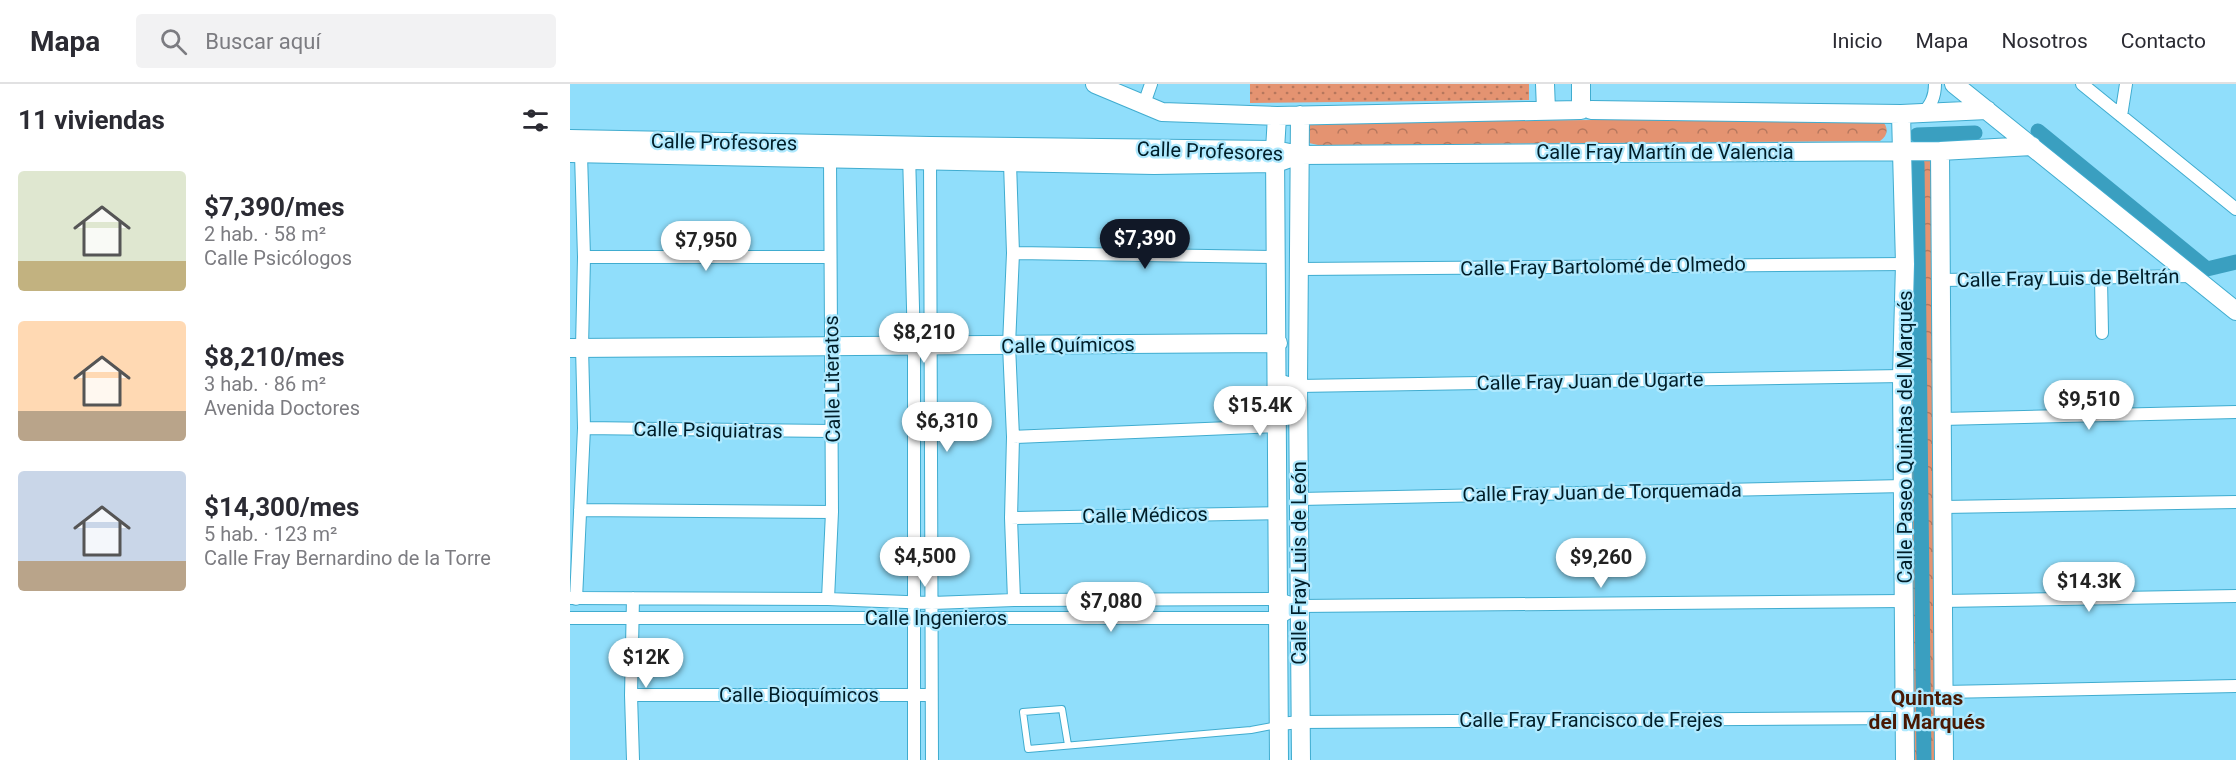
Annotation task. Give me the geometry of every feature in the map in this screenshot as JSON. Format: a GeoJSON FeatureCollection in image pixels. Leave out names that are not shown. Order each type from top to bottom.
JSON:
{"type":"FeatureCollection","features":[{"type":"Feature","properties":{"kind":"street","name":"Calle Fray Martín de Valencia"},"geometry":{"type":"LineString","coordinates":[[1095,84],[1162,112],[1277,116],[1546,110],[1901,114],[1987,110]]}},
{"type":"Feature","properties":{"kind":"street"},"geometry":{"type":"LineString","coordinates":[[1144,104],[1151,84]]}},
{"type":"Feature","properties":{"kind":"street"},"geometry":{"type":"LineString","coordinates":[[1545,84],[1546,110]]}},
{"type":"Feature","properties":{"kind":"street"},"geometry":{"type":"LineString","coordinates":[[1581,84],[1586,110]]}},
{"type":"Feature","properties":{"kind":"street"},"geometry":{"type":"LineString","coordinates":[[1922,114],[1930,105],[1935,94],[1935,84]]}},
{"type":"Feature","properties":{"kind":"street"},"geometry":{"type":"LineString","coordinates":[[1954,84],[2236,311]]}},
{"type":"Feature","properties":{"kind":"street"},"geometry":{"type":"LineString","coordinates":[[2082,84],[2235,208]]}},
{"type":"Feature","properties":{"kind":"street"},"geometry":{"type":"LineString","coordinates":[[2121,116],[2126,84]]}},
{"type":"Feature","properties":{"kind":"street","name":"Calle Paseo Quintas del Marqués"},"geometry":{"type":"LineString","coordinates":[[1901,114],[1905,264],[1902,376],[1905,486],[1903,718],[1905,760]]}},
{"type":"Feature","properties":{"kind":"street","name":"Calle Fray Luis de León"},"geometry":{"type":"LineString","coordinates":[[1300,115],[1298,386],[1301,760]]}},
{"type":"Feature","properties":{"kind":"street","name":"Calle Fray Luis de León"},"geometry":{"type":"LineString","coordinates":[[1277,116],[1275,156],[1279,760]]}},
{"type":"Feature","properties":{"kind":"street","name":"Calle Fray Martín de Valencia"},"geometry":{"type":"LineString","coordinates":[[1299,155],[1940,151],[2032,146]]}},
{"type":"Feature","properties":{"kind":"street"},"geometry":{"type":"LineString","coordinates":[[573,598],[584,428],[576,348],[584,257],[574,149]]}},
{"type":"Feature","properties":{"kind":"street","name":"Calle Profesores"},"geometry":{"type":"LineString","coordinates":[[574,149],[1275,156]]}},
{"type":"Feature","properties":{"kind":"street","name":"Calle Profesores"},"geometry":{"type":"LineString","coordinates":[[574,149],[830,158],[909,153]]}},
{"type":"Feature","properties":{"kind":"street","name":"Calle Paseo Quintas del Marqués"},"geometry":{"type":"LineString","coordinates":[[1940,151],[1944,760]]}},
{"type":"Feature","properties":{"kind":"street"},"geometry":{"type":"LineString","coordinates":[[909,153],[923,346],[933,618],[932,760]]}},
{"type":"Feature","properties":{"kind":"street"},"geometry":{"type":"LineString","coordinates":[[914,760],[913,602],[931,153]]}},
{"type":"Feature","properties":{"kind":"street","name":"Calle Profesores"},"geometry":{"type":"LineString","coordinates":[[931,153],[1010,163],[1154,165],[1299,155]]}},
{"type":"Feature","properties":{"kind":"street","name":"Calle Literatos"},"geometry":{"type":"LineString","coordinates":[[828,599],[832,513],[830,158]]}},
{"type":"Feature","properties":{"kind":"street"},"geometry":{"type":"LineString","coordinates":[[1010,163],[1012,253],[1009,345],[1013,437],[1011,518],[1014,600]]}},
{"type":"Feature","properties":{"kind":"street"},"geometry":{"type":"LineString","coordinates":[[1012,253],[1277,257]]}},
{"type":"Feature","properties":{"kind":"street"},"geometry":{"type":"LineString","coordinates":[[584,257],[829,257]]}},
{"type":"Feature","properties":{"kind":"street","name":"Calle Fray Bartolomé de Olmedo"},"geometry":{"type":"LineString","coordinates":[[1300,269],[1905,264]]}},
{"type":"Feature","properties":{"kind":"street","name":"Calle Fray Luis de Beltrán"},"geometry":{"type":"LineString","coordinates":[[1942,280],[2193,276]]}},
{"type":"Feature","properties":{"kind":"street"},"geometry":{"type":"LineString","coordinates":[[2101,278],[2102,333]]}},
{"type":"Feature","properties":{"kind":"street","name":"Calle Químicos"},"geometry":{"type":"LineString","coordinates":[[576,348],[1278,343]]}},
{"type":"Feature","properties":{"kind":"street","name":"Calle Fray Juan de Ugarte"},"geometry":{"type":"LineString","coordinates":[[1278,380],[1298,386],[1902,376]]}},
{"type":"Feature","properties":{"kind":"street"},"geometry":{"type":"LineString","coordinates":[[1942,419],[2236,412]]}},
{"type":"Feature","properties":{"kind":"street"},"geometry":{"type":"LineString","coordinates":[[1013,437],[1278,426]]}},
{"type":"Feature","properties":{"kind":"street","name":"Calle Psiquiatras"},"geometry":{"type":"LineString","coordinates":[[584,428],[832,431]]}},
{"type":"Feature","properties":{"kind":"street","name":"Calle Fray Juan de Torquemada"},"geometry":{"type":"LineString","coordinates":[[1300,499],[1905,486]]}},
{"type":"Feature","properties":{"kind":"street"},"geometry":{"type":"LineString","coordinates":[[1943,507],[2236,502]]}},
{"type":"Feature","properties":{"kind":"street"},"geometry":{"type":"LineString","coordinates":[[580,510],[832,513]]}},
{"type":"Feature","properties":{"kind":"street","name":"Calle Médicos"},"geometry":{"type":"LineString","coordinates":[[1011,518],[1279,513]]}},
{"type":"Feature","properties":{"kind":"street"},"geometry":{"type":"LineString","coordinates":[[1942,601],[2236,596]]}},
{"type":"Feature","properties":{"kind":"street","name":"Calle Ingenieros"},"geometry":{"type":"LineString","coordinates":[[573,598],[828,599],[932,603],[1014,600],[1279,599],[1299,606]]}},
{"type":"Feature","properties":{"kind":"street"},"geometry":{"type":"LineString","coordinates":[[633,598],[631,695],[633,760]]}},
{"type":"Feature","properties":{"kind":"street"},"geometry":{"type":"LineString","coordinates":[[1279,618],[1299,606],[1904,601]]}},
{"type":"Feature","properties":{"kind":"street","name":"Calle Ingenieros"},"geometry":{"type":"LineString","coordinates":[[570,618],[1279,618]]}},
{"type":"Feature","properties":{"kind":"street"},"geometry":{"type":"LineString","coordinates":[[1943,692],[2236,686]]}},
{"type":"Feature","properties":{"kind":"street","name":"Calle Bioquímicos"},"geometry":{"type":"LineString","coordinates":[[631,695],[931,695]]}},
{"type":"Feature","properties":{"kind":"street","name":"Calle Fray Francisco de Frejes"},"geometry":{"type":"LineString","coordinates":[[1280,724],[1300,722],[1903,718]]}},
{"type":"Feature","properties":{"kind":"lane"},"geometry":{"type":"LineString","coordinates":[[1068,745],[1062,710],[1023,712],[1028,749],[1251,730],[1280,724]]}},
{"type":"Feature","properties":{"kind":"green space"},"geometry":{"type":"Polygon","coordinates":[[[1250,84],[1529,84],[1529,100],[1250,103],[1250,84]]]}},
{"type":"Feature","properties":{"kind":"green space"},"geometry":{"type":"Polygon","coordinates":[[[1879,118],[1887,130],[1880,141],[1318,145],[1309,143],[1305,131],[1317,122],[1879,118]]]}},
{"type":"Feature","properties":{"kind":"green space"},"geometry":{"type":"Polygon","coordinates":[[[1910,155],[1926,155],[1932,164],[1936,760],[1912,760],[1910,155]]]}},
{"type":"Feature","properties":{"kind":"waterway"},"geometry":{"type":"LineString","coordinates":[[2038,131],[2207,269],[2236,262]]}},
{"type":"Feature","properties":{"kind":"waterway"},"geometry":{"type":"LineString","coordinates":[[1917,135],[1975,133]]}},
{"type":"Feature","properties":{"kind":"waterway"},"geometry":{"type":"LineString","coordinates":[[1917,163],[1924,760]]}},
{"type":"Feature","properties":{"kind":"district","name":"Quintas del Marqués"},"geometry":{"type":"Point","coordinates":[1927,710]}}]}
